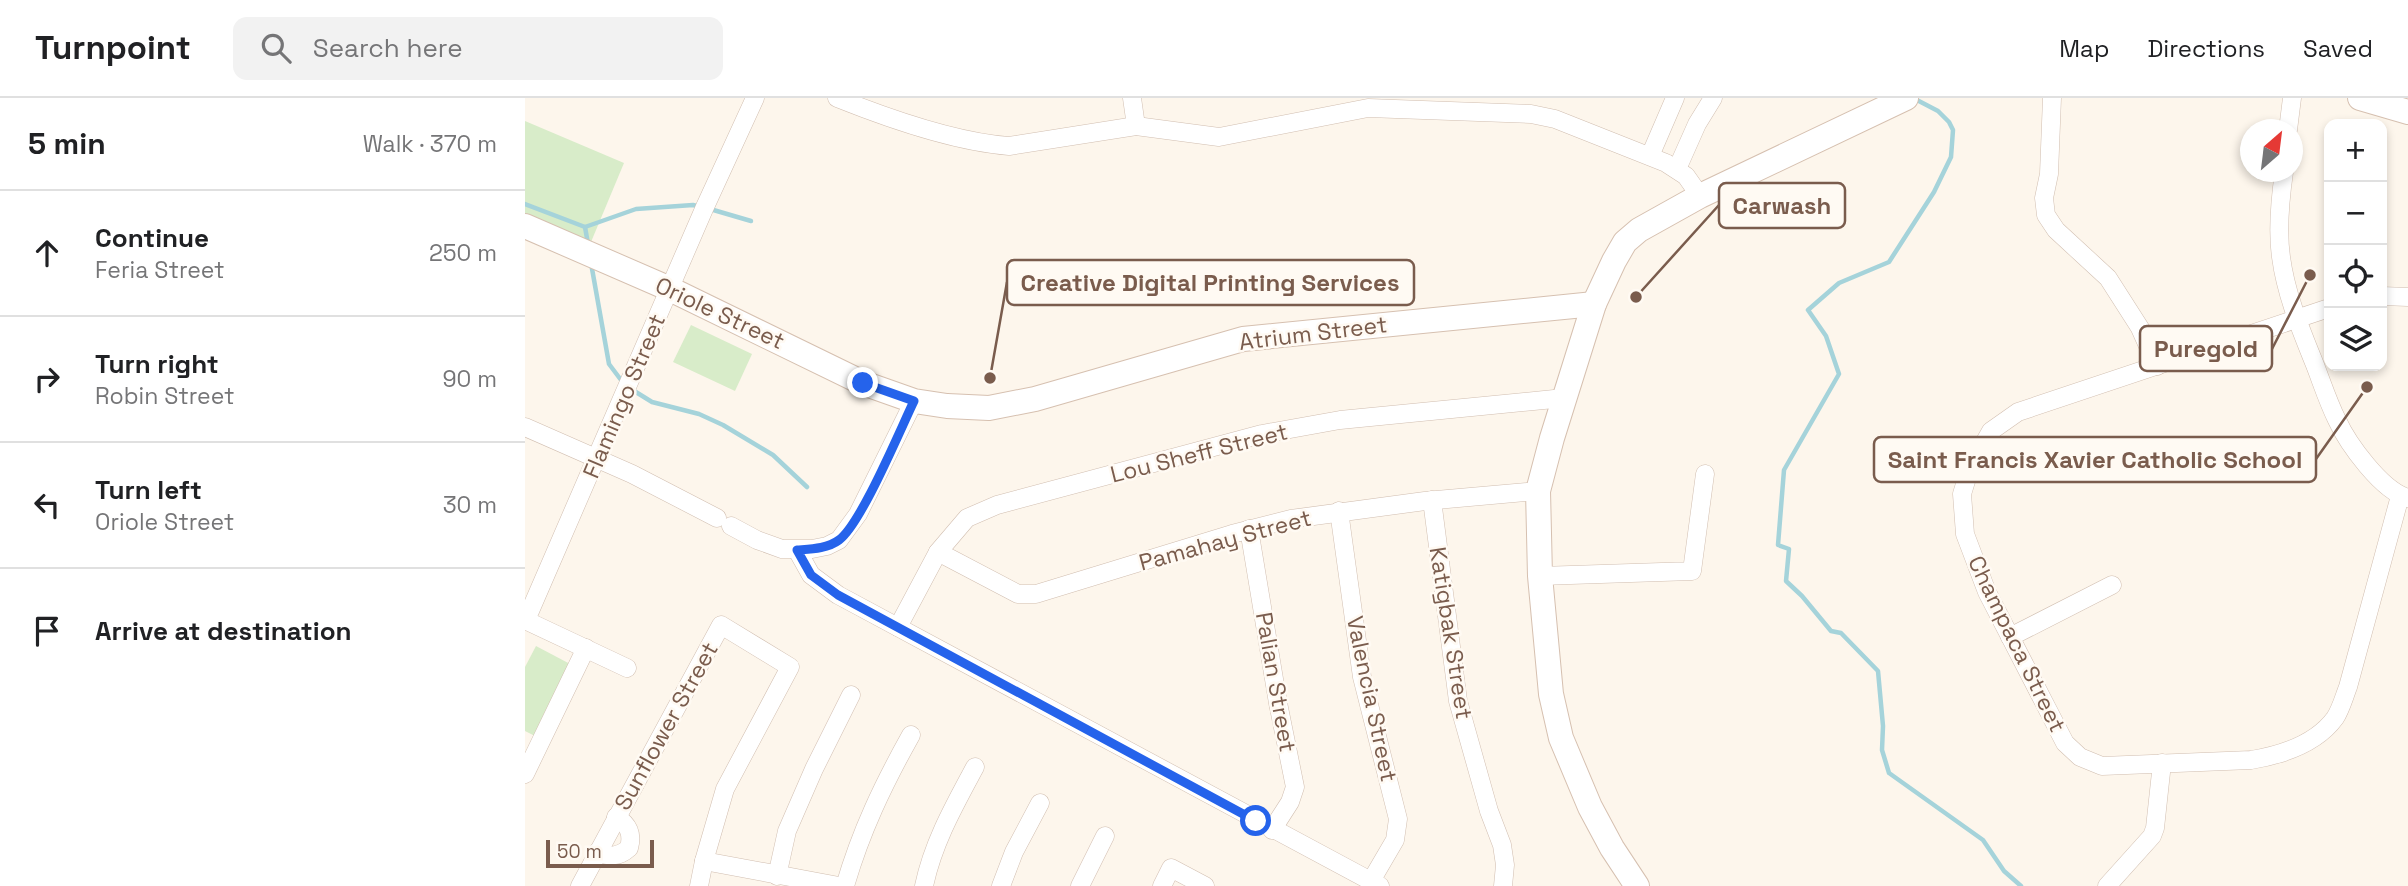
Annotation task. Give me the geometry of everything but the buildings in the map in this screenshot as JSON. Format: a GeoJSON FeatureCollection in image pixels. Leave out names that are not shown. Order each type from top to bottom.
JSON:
{"type":"FeatureCollection","features":[{"type":"Feature","properties":{"kind":"street","name":"Flamingo Street"},"geometry":{"type":"LineString","coordinates":[[525,618],[755,98]]}},
{"type":"Feature","properties":{"kind":"street"},"geometry":{"type":"LineString","coordinates":[[837,98],[914,124],[990,144],[1028,144],[1136,126],[1219,137],[1369,108],[1530,106],[1555,119],[1677,169],[1700,195]]}},
{"type":"Feature","properties":{"kind":"street"},"geometry":{"type":"LineString","coordinates":[[1132,98],[1136,126]]}},
{"type":"Feature","properties":{"kind":"street"},"geometry":{"type":"LineString","coordinates":[[1650,156],[1675,98]]}},
{"type":"Feature","properties":{"kind":"street"},"geometry":{"type":"LineString","coordinates":[[1677,169],[1697,124],[1713,98]]}},
{"type":"Feature","properties":{"kind":"street"},"geometry":{"type":"LineString","coordinates":[[2052,98],[2049,174],[2044,198],[2046,215],[2056,230],[2108,278],[2135,318],[2157,366]]}},
{"type":"Feature","properties":{"kind":"street"},"geometry":{"type":"LineString","coordinates":[[2289,119],[2292,98]]}},
{"type":"Feature","properties":{"kind":"street"},"geometry":{"type":"LineString","coordinates":[[2360,98],[2408,112]]}},
{"type":"Feature","properties":{"kind":"street"},"geometry":{"type":"LineString","coordinates":[[1637,886],[1590,807],[1561,738],[1551,694],[1532,491],[1594,304],[1602,283],[1625,242],[1655,219],[1700,195],[1905,99]]}},
{"type":"Feature","properties":{"kind":"street"},"geometry":{"type":"LineString","coordinates":[[2283,182],[2279,228],[2281,258],[2297,318],[2337,420],[2365,462],[2404,497]]}},
{"type":"Feature","properties":{"kind":"street","name":"Oriole Street"},"geometry":{"type":"LineString","coordinates":[[525,226],[670,289],[863,383],[914,401]]}},
{"type":"Feature","properties":{"kind":"street"},"geometry":{"type":"LineString","coordinates":[[2387,296],[2408,297]]}},
{"type":"Feature","properties":{"kind":"street","name":"Atrium Street"},"geometry":{"type":"LineString","coordinates":[[914,401],[989,408],[1035,400],[1243,339],[1594,304]]}},
{"type":"Feature","properties":{"kind":"street","name":"Champaca Street"},"geometry":{"type":"LineString","coordinates":[[2324,310],[2018,412],[1991,431],[1970,468],[1962,494],[1965,534],[1987,592],[2065,743],[2080,757],[2102,766],[2272,757],[2293,750],[2325,729],[2336,716],[2348,687],[2404,497]]}},
{"type":"Feature","properties":{"kind":"street","name":"Lou Sheff Street"},"geometry":{"type":"LineString","coordinates":[[898,627],[938,552],[967,518],[997,505],[1262,433],[1340,420],[1564,398]]}},
{"type":"Feature","properties":{"kind":"street"},"geometry":{"type":"LineString","coordinates":[[525,427],[598,458],[769,546],[797,550],[827,546],[839,540],[849,529],[914,401]]}},
{"type":"Feature","properties":{"kind":"street"},"geometry":{"type":"LineString","coordinates":[[1540,576],[1692,571],[1705,474]]}},
{"type":"Feature","properties":{"kind":"street","name":"Pamahay Street"},"geometry":{"type":"LineString","coordinates":[[938,552],[1018,594],[1035,594],[1290,519],[1432,500],[1532,491]]}},
{"type":"Feature","properties":{"kind":"street","name":"Katigbak Street"},"geometry":{"type":"LineString","coordinates":[[1432,500],[1458,701],[1485,799],[1502,845],[1505,865],[1503,886]]}},
{"type":"Feature","properties":{"kind":"street","name":"Valencia Street"},"geometry":{"type":"LineString","coordinates":[[1339,511],[1362,677],[1398,819],[1395,840],[1375,883]]}},
{"type":"Feature","properties":{"kind":"street","name":"Palian Street"},"geometry":{"type":"LineString","coordinates":[[1249,529],[1295,787],[1290,802],[1272,830]]}},
{"type":"Feature","properties":{"kind":"street"},"geometry":{"type":"LineString","coordinates":[[797,550],[811,575],[823,586],[1272,830],[1375,883]]}},
{"type":"Feature","properties":{"kind":"street"},"geometry":{"type":"LineString","coordinates":[[2010,637],[2112,585]]}},
{"type":"Feature","properties":{"kind":"street"},"geometry":{"type":"LineString","coordinates":[[525,618],[628,668]]}},
{"type":"Feature","properties":{"kind":"street","name":"Sunflower Street"},"geometry":{"type":"LineString","coordinates":[[580,886],[721,625],[790,667],[725,789],[699,886]]}},
{"type":"Feature","properties":{"kind":"street"},"geometry":{"type":"LineString","coordinates":[[525,774],[586,648]]}},
{"type":"Feature","properties":{"kind":"street"},"geometry":{"type":"LineString","coordinates":[[777,876],[787,831],[851,695]]}},
{"type":"Feature","properties":{"kind":"street"},"geometry":{"type":"LineString","coordinates":[[845,886],[862,833],[911,735]]}},
{"type":"Feature","properties":{"kind":"street"},"geometry":{"type":"LineString","coordinates":[[2108,886],[2152,836],[2162,763]]}},
{"type":"Feature","properties":{"kind":"street"},"geometry":{"type":"LineString","coordinates":[[924,886],[929,863],[946,819],[975,767]]}},
{"type":"Feature","properties":{"kind":"street"},"geometry":{"type":"LineString","coordinates":[[1001,886],[1014,852],[1040,803]]}},
{"type":"Feature","properties":{"kind":"street"},"geometry":{"type":"LineString","coordinates":[[596,853],[621,855],[629,848],[629,829],[625,822],[616,817]]}},
{"type":"Feature","properties":{"kind":"street"},"geometry":{"type":"LineString","coordinates":[[1080,886],[1105,836]]}},
{"type":"Feature","properties":{"kind":"street"},"geometry":{"type":"LineString","coordinates":[[704,861],[839,886]]}},
{"type":"Feature","properties":{"kind":"street"},"geometry":{"type":"LineString","coordinates":[[1162,886],[1171,868],[1205,886]]}},
{"type":"Feature","properties":{"kind":"green space"},"geometry":{"type":"Polygon","coordinates":[[[525,121],[624,163],[591,242],[525,214],[525,121]]]}},
{"type":"Feature","properties":{"kind":"green space"},"geometry":{"type":"Polygon","coordinates":[[[691,325],[752,354],[735,391],[673,362],[691,325]]]}},
{"type":"Feature","properties":{"kind":"green space"},"geometry":{"type":"Polygon","coordinates":[[[536,646],[572,665],[535,736],[525,731],[525,667],[536,646]]]}},
{"type":"Feature","properties":{"kind":"waterway"},"geometry":{"type":"LineString","coordinates":[[1915,99],[1938,111],[1949,122],[1953,130],[1951,157],[1934,192],[1889,262],[1839,283],[1808,310],[1826,336],[1839,374],[1784,470],[1778,545],[1789,549],[1786,581],[1831,631],[1841,633],[1878,671],[1883,726],[1882,750],[1889,773],[1983,840],[2004,871],[2021,886]]}},
{"type":"Feature","properties":{"kind":"waterway"},"geometry":{"type":"LineString","coordinates":[[525,204],[585,227],[636,209],[693,205],[701,207]]}},
{"type":"Feature","properties":{"kind":"waterway"},"geometry":{"type":"LineString","coordinates":[[710,209],[751,221]]}},
{"type":"Feature","properties":{"kind":"waterway"},"geometry":{"type":"LineString","coordinates":[[585,227],[588,244]]}},
{"type":"Feature","properties":{"kind":"waterway"},"geometry":{"type":"LineString","coordinates":[[591,263],[609,364],[624,384]]}},
{"type":"Feature","properties":{"kind":"waterway"},"geometry":{"type":"LineString","coordinates":[[631,389],[652,402],[699,414],[723,425],[773,455],[807,487]]}},
{"type":"Feature","properties":{"kind":"place","name":"Puregold"},"geometry":{"type":"Point","coordinates":[2310,275]}},
{"type":"Feature","properties":{"kind":"place","name":"Carwash"},"geometry":{"type":"Point","coordinates":[1636,297]}},
{"type":"Feature","properties":{"kind":"place","name":"Creative Digital Printing Services"},"geometry":{"type":"Point","coordinates":[990,378]}},
{"type":"Feature","properties":{"kind":"place","name":"Saint Francis Xavier Catholic School"},"geometry":{"type":"Point","coordinates":[2367,387]}},
{"type":"Feature","properties":{"kind":"route"},"geometry":{"type":"LineString","coordinates":[[863,383],[914,401],[849,529],[839,540],[827,546],[797,550],[811,575],[838,595],[1256,821]]}}]}
